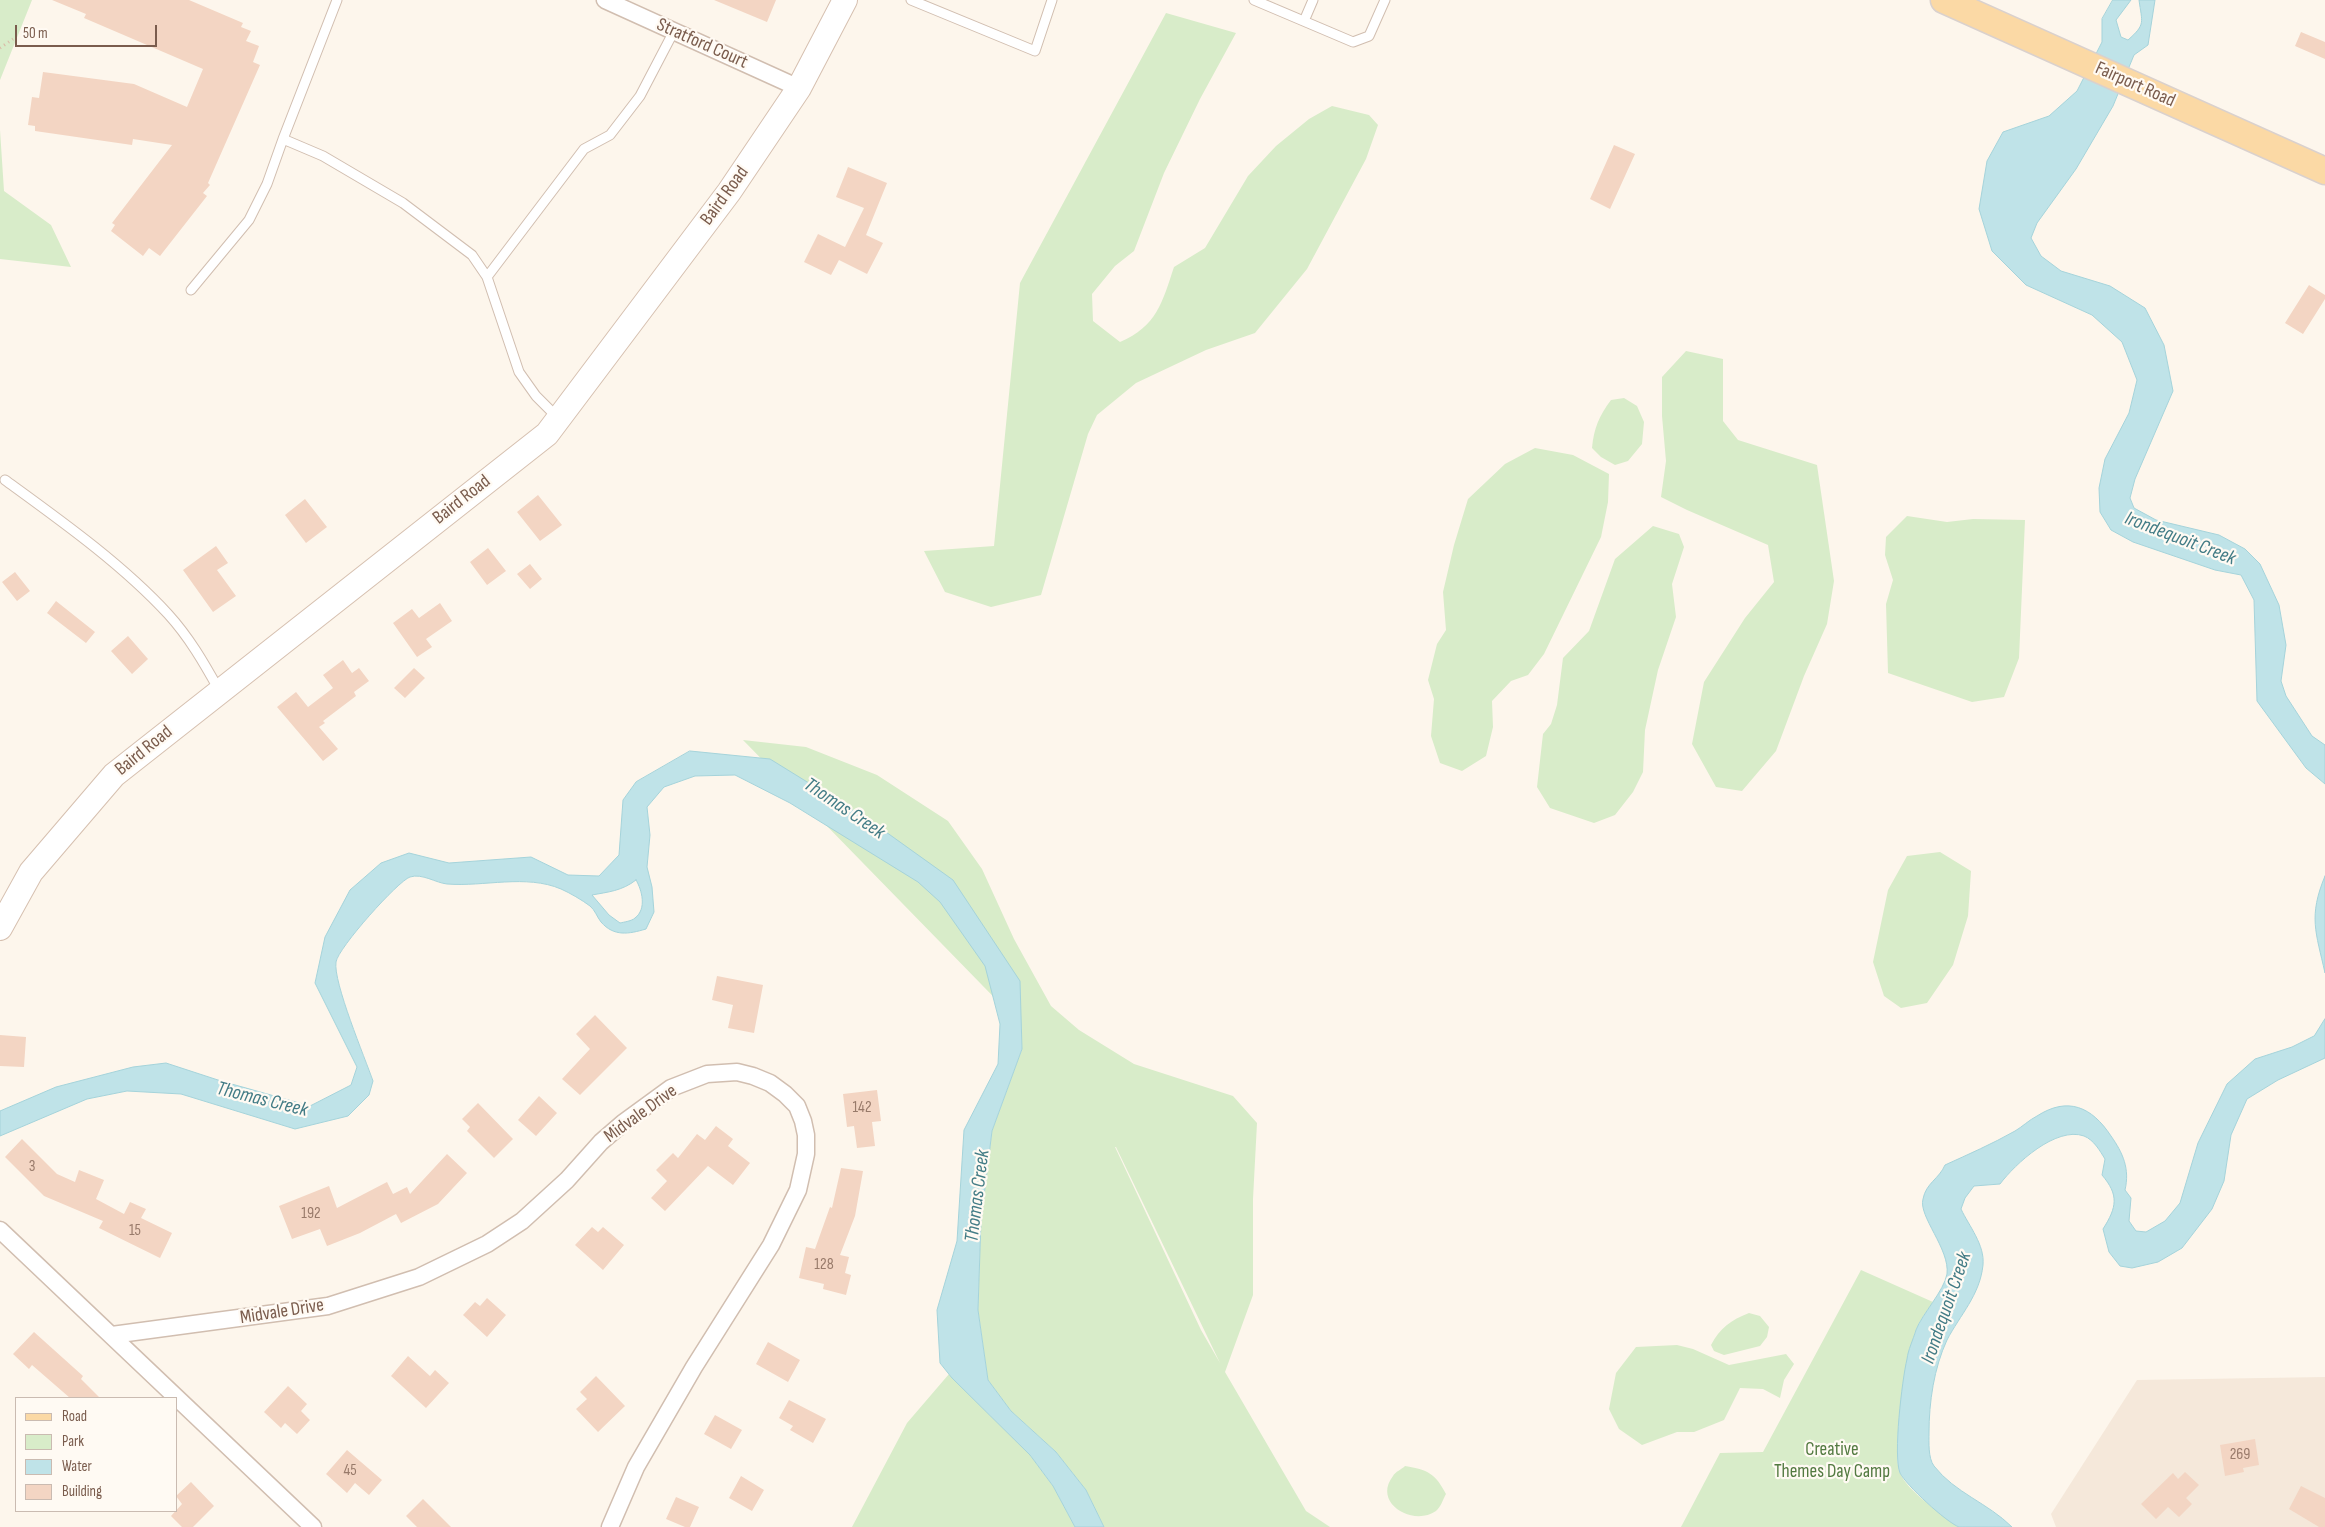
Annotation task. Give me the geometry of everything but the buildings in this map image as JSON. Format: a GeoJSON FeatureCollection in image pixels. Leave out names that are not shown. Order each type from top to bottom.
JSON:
{"type":"FeatureCollection","features":[{"type":"Feature","properties":{"kind":"main road","name":"Fairport Road"},"geometry":{"type":"LineString","coordinates":[[1944,0],[2325,171]]}},
{"type":"Feature","properties":{"kind":"street","name":"Stratford Court"},"geometry":{"type":"LineString","coordinates":[[605,0],[799,88]]}},
{"type":"Feature","properties":{"kind":"street","name":"Baird Road"},"geometry":{"type":"LineString","coordinates":[[0,928],[31,872],[114,775],[219,690],[547,434],[729,192],[799,88],[846,0]]}},
{"type":"Feature","properties":{"kind":"street","name":"Midvale Drive"},"geometry":{"type":"LineString","coordinates":[[112,1335],[328,1306],[418,1277],[487,1244],[522,1221],[567,1180],[601,1142],[623,1122],[671,1088],[707,1074],[737,1072],[754,1076],[770,1083],[785,1094],[797,1106],[803,1121],[806,1134],[806,1154],[798,1190],[771,1245],[694,1367],[641,1459],[610,1527]]}},
{"type":"Feature","properties":{"kind":"street"},"geometry":{"type":"LineString","coordinates":[[0,1230],[177,1397]]}},
{"type":"Feature","properties":{"kind":"street"},"geometry":{"type":"LineString","coordinates":[[178,1398],[314,1527]]}},
{"type":"Feature","properties":{"kind":"lane"},"geometry":{"type":"LineString","coordinates":[[191,290],[249,220],[267,184],[338,0]]}},
{"type":"Feature","properties":{"kind":"lane"},"geometry":{"type":"LineString","coordinates":[[911,0],[1034,51],[1052,0]]}},
{"type":"Feature","properties":{"kind":"lane"},"geometry":{"type":"LineString","coordinates":[[1254,0],[1353,42],[1369,36],[1384,0]]}},
{"type":"Feature","properties":{"kind":"lane"},"geometry":{"type":"LineString","coordinates":[[1304,21],[1314,0]]}},
{"type":"Feature","properties":{"kind":"lane"},"geometry":{"type":"LineString","coordinates":[[487,277],[584,150],[610,135],[640,96],[674,31]]}},
{"type":"Feature","properties":{"kind":"lane"},"geometry":{"type":"LineString","coordinates":[[283,139],[323,156],[404,203],[472,255],[487,277],[519,372],[536,396],[559,418]]}},
{"type":"Feature","properties":{"kind":"lane"},"geometry":{"type":"LineString","coordinates":[[6,480],[124,573],[168,614],[198,652],[219,690]]}},
{"type":"Feature","properties":{"kind":"path"},"geometry":{"type":"LineString","coordinates":[[0,48],[13,39]]}},
{"type":"Feature","properties":{"kind":"shaded area"},"geometry":{"type":"Polygon","coordinates":[[[2325,1377],[2325,1527],[2056,1527],[2051,1514],[2137,1380],[2325,1377]]]}},
{"type":"Feature","properties":{"kind":"green space"},"geometry":{"type":"Polygon","coordinates":[[[0,0],[32,0],[0,80],[0,0]]]}},
{"type":"Feature","properties":{"kind":"green space"},"geometry":{"type":"Polygon","coordinates":[[[1166,13],[1236,33],[1200,99],[1164,173],[1134,251],[1115,266],[1092,294],[1093,321],[1120,342],[1142,329],[1150,321],[1166,292],[1174,267],[1205,248],[1248,176],[1276,146],[1309,119],[1332,106],[1369,115],[1378,125],[1366,159],[1307,269],[1255,333],[1206,350],[1136,383],[1097,415],[1088,434],[1041,595],[991,607],[945,592],[924,551],[994,546],[1020,283],[1166,13]]]}},
{"type":"Feature","properties":{"kind":"green space"},"geometry":{"type":"Polygon","coordinates":[[[0,130],[4,191],[51,225],[71,267],[0,259],[0,130]]]}},
{"type":"Feature","properties":{"kind":"green space"},"geometry":{"type":"Polygon","coordinates":[[[1686,351],[1723,359],[1723,421],[1738,440],[1817,465],[1834,581],[1827,624],[1804,676],[1776,751],[1742,791],[1716,787],[1692,744],[1704,682],[1745,618],[1774,582],[1768,545],[1661,497],[1666,461],[1662,416],[1662,377],[1686,351]]]}},
{"type":"Feature","properties":{"kind":"green space"},"geometry":{"type":"Polygon","coordinates":[[[1624,398],[1637,406],[1644,422],[1642,444],[1628,461],[1615,465],[1601,457],[1592,448],[1596,428],[1603,411],[1611,400],[1624,398]]]}},
{"type":"Feature","properties":{"kind":"green space"},"geometry":{"type":"Polygon","coordinates":[[[1535,448],[1573,455],[1609,474],[1608,502],[1601,537],[1544,654],[1528,675],[1511,681],[1492,701],[1493,727],[1486,756],[1462,771],[1440,763],[1431,736],[1434,699],[1428,680],[1437,644],[1446,630],[1443,592],[1454,545],[1468,499],[1505,464],[1535,448]]]}},
{"type":"Feature","properties":{"kind":"green space"},"geometry":{"type":"Polygon","coordinates":[[[1907,516],[1947,522],[1973,519],[2025,520],[2019,658],[2004,697],[1972,702],[1888,673],[1886,604],[1893,580],[1885,555],[1886,537],[1907,516]]]}},
{"type":"Feature","properties":{"kind":"green space"},"geometry":{"type":"Polygon","coordinates":[[[1653,526],[1679,534],[1684,547],[1672,584],[1676,617],[1658,670],[1645,730],[1643,772],[1633,792],[1615,815],[1594,823],[1550,808],[1537,787],[1543,734],[1551,724],[1557,705],[1563,658],[1589,631],[1615,559],[1653,526]]]}},
{"type":"Feature","properties":{"kind":"green space"},"geometry":{"type":"Polygon","coordinates":[[[743,740],[806,747],[877,775],[948,821],[982,869],[1014,939],[1051,1006],[1079,1030],[1134,1064],[1233,1096],[1257,1123],[1253,1199],[1253,1295],[1225,1372],[1306,1511],[1330,1527],[1104,1527],[1086,1490],[1056,1452],[1011,1411],[988,1380],[978,1310],[981,1220],[992,1131],[1022,1049],[1021,1025],[743,740]],[[1116,1147],[1201,1330],[1220,1363],[1116,1147]]]}},
{"type":"Feature","properties":{"kind":"green space"},"geometry":{"type":"Polygon","coordinates":[[[1940,852],[1971,871],[1968,916],[1953,965],[1927,1003],[1901,1008],[1884,996],[1873,962],[1888,890],[1907,856],[1940,852]]]}},
{"type":"Feature","properties":{"kind":"green space","name":"Creative Themes Day Camp"},"geometry":{"type":"Polygon","coordinates":[[[1861,1270],[1933,1302],[1918,1325],[1909,1358],[1899,1423],[1898,1461],[1900,1473],[1910,1488],[1959,1527],[1681,1527],[1720,1453],[1763,1452],[1861,1270]]]}},
{"type":"Feature","properties":{"kind":"green space"},"geometry":{"type":"Polygon","coordinates":[[[1749,1313],[1760,1316],[1769,1327],[1767,1337],[1760,1346],[1724,1355],[1714,1351],[1711,1345],[1722,1329],[1749,1313]]]}},
{"type":"Feature","properties":{"kind":"green space"},"geometry":{"type":"Polygon","coordinates":[[[1677,1345],[1693,1349],[1729,1365],[1786,1354],[1794,1364],[1784,1380],[1780,1398],[1763,1389],[1740,1388],[1724,1420],[1694,1432],[1677,1432],[1642,1445],[1619,1429],[1609,1409],[1616,1373],[1636,1347],[1677,1345]]]}},
{"type":"Feature","properties":{"kind":"green space"},"geometry":{"type":"Polygon","coordinates":[[[949,1374],[1030,1455],[1053,1486],[1075,1527],[852,1527],[907,1423],[949,1374]]]}},
{"type":"Feature","properties":{"kind":"green space"},"geometry":{"type":"Polygon","coordinates":[[[1405,1466],[1425,1471],[1438,1481],[1446,1494],[1436,1511],[1427,1515],[1417,1516],[1398,1510],[1391,1503],[1388,1495],[1388,1486],[1394,1475],[1405,1466]]]}},
{"type":"Feature","properties":{"kind":"water","name":"Irondequoit Creek"},"geometry":{"type":"Polygon","coordinates":[[[2113,0],[2131,0],[2116,20],[2121,37],[2128,40],[2138,30],[2141,23],[2139,0],[2155,0],[2148,45],[2134,55],[2113,106],[2076,169],[2037,223],[2031,238],[2041,256],[2061,271],[2110,286],[2145,308],[2164,345],[2173,391],[2135,479],[2130,498],[2134,508],[2156,520],[2219,535],[2245,549],[2260,564],[2279,605],[2286,645],[2281,681],[2286,696],[2312,736],[2325,745],[2325,784],[2306,768],[2257,701],[2254,600],[2241,575],[2215,570],[2133,542],[2111,530],[2100,512],[2099,488],[2105,459],[2129,413],[2137,380],[2122,342],[2092,315],[2026,285],[1992,251],[1979,209],[1987,161],[2003,132],[2049,116],[2077,91],[2102,42],[2102,19],[2113,0]]]}},
{"type":"Feature","properties":{"kind":"water","name":"Thomas Creek"},"geometry":{"type":"Polygon","coordinates":[[[690,751],[770,759],[872,822],[953,880],[1020,981],[1022,1049],[992,1131],[981,1220],[978,1310],[988,1380],[1011,1411],[1056,1452],[1086,1490],[1104,1527],[1075,1527],[1053,1486],[1030,1455],[952,1378],[940,1363],[937,1310],[957,1241],[964,1130],[998,1064],[1000,1024],[985,966],[940,902],[918,882],[790,803],[735,775],[695,776],[664,787],[647,807],[650,835],[647,867],[652,887],[654,912],[646,929],[628,933],[611,930],[601,922],[590,906],[576,897],[565,891],[534,882],[447,884],[419,876],[410,877],[403,881],[357,930],[339,954],[336,962],[339,986],[373,1081],[369,1095],[348,1116],[295,1129],[181,1094],[127,1091],[87,1099],[0,1136],[0,1111],[56,1087],[133,1067],[166,1063],[221,1081],[310,1106],[351,1085],[357,1067],[315,983],[325,937],[350,890],[381,863],[409,853],[449,863],[531,857],[568,875],[599,876],[619,855],[623,800],[636,782],[690,751]],[[636,880],[620,889],[592,895],[609,915],[620,923],[626,922],[635,918],[641,910],[642,899],[636,880]]]}},
{"type":"Feature","properties":{"kind":"water"},"geometry":{"type":"Polygon","coordinates":[[[2325,876],[2325,973],[2315,924],[2315,914],[2325,876]]]}},
{"type":"Feature","properties":{"kind":"water","name":"Irondequoit Creek"},"geometry":{"type":"Polygon","coordinates":[[[2325,1019],[2325,1058],[2278,1080],[2247,1099],[2231,1135],[2224,1181],[2212,1209],[2182,1248],[2158,1262],[2132,1268],[2120,1266],[2109,1252],[2103,1229],[2113,1208],[2113,1195],[2102,1175],[2105,1159],[2094,1143],[2084,1136],[2073,1134],[2061,1136],[2049,1142],[2026,1157],[2000,1184],[1974,1186],[1965,1198],[1961,1209],[1982,1250],[1983,1265],[1974,1295],[1942,1351],[1931,1397],[1929,1450],[1932,1463],[1942,1475],[1952,1484],[1993,1511],[2012,1527],[1959,1527],[1953,1524],[1936,1511],[1904,1479],[1898,1464],[1897,1451],[1901,1400],[1908,1352],[1919,1324],[1942,1288],[1947,1274],[1944,1254],[1923,1206],[1923,1199],[1927,1189],[1945,1165],[2006,1136],[2048,1110],[2069,1106],[2087,1112],[2096,1118],[2104,1126],[2119,1149],[2126,1168],[2125,1190],[2131,1198],[2129,1221],[2136,1231],[2146,1232],[2165,1221],[2180,1203],[2198,1143],[2227,1084],[2255,1059],[2292,1047],[2314,1036],[2325,1019]]]}}]}
